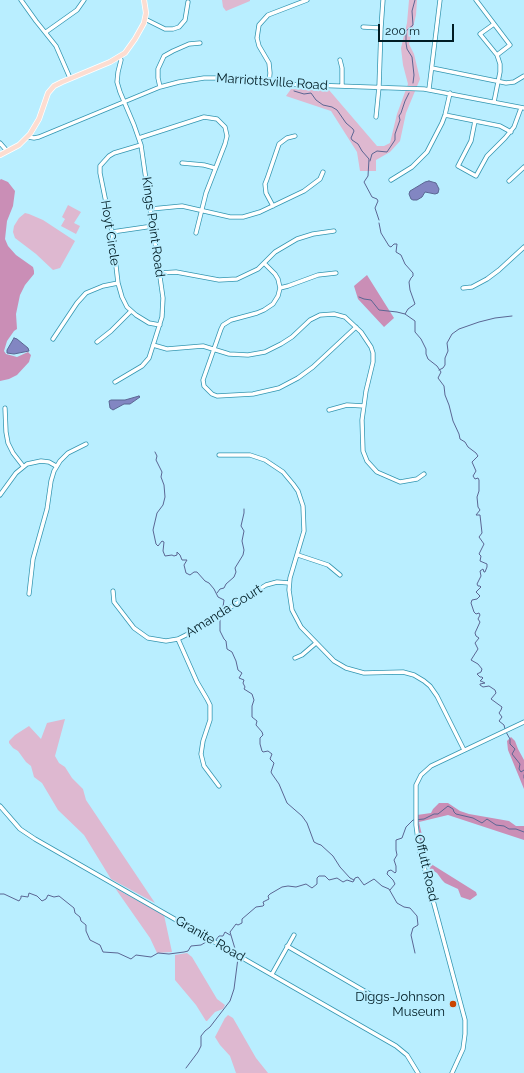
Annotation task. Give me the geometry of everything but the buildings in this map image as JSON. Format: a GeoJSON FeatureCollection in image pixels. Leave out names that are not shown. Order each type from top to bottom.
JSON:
{"type":"FeatureCollection","features":[{"type":"Feature","properties":{"kind":"main road"},"geometry":{"type":"LineString","coordinates":[[144,0],[146,10],[145,19]]}},
{"type":"Feature","properties":{"kind":"main road","name":"Marriottsville Road"},"geometry":{"type":"LineString","coordinates":[[0,155],[19,145],[28,137],[37,124],[50,91],[58,84],[70,78],[120,57],[132,44],[145,19]]}},
{"type":"Feature","properties":{"kind":"street"},"geometry":{"type":"LineString","coordinates":[[21,0],[56,46],[70,78]]}},
{"type":"Feature","properties":{"kind":"street"},"geometry":{"type":"LineString","coordinates":[[46,32],[77,10],[84,0]]}},
{"type":"Feature","properties":{"kind":"street"},"geometry":{"type":"LineString","coordinates":[[269,83],[269,64],[259,46],[257,38],[259,25],[268,15],[307,0]]}},
{"type":"Feature","properties":{"kind":"street"},"geometry":{"type":"LineString","coordinates":[[376,117],[379,87],[380,28],[384,0]]}},
{"type":"Feature","properties":{"kind":"street"},"geometry":{"type":"LineString","coordinates":[[429,89],[440,0]]}},
{"type":"Feature","properties":{"kind":"street"},"geometry":{"type":"LineString","coordinates":[[476,0],[510,45],[496,55]]}},
{"type":"Feature","properties":{"kind":"street"},"geometry":{"type":"LineString","coordinates":[[145,19],[165,29],[179,27],[185,20],[188,2]]}},
{"type":"Feature","properties":{"kind":"street"},"geometry":{"type":"LineString","coordinates":[[494,24],[480,34],[496,55],[500,68],[494,102]]}},
{"type":"Feature","properties":{"kind":"street"},"geometry":{"type":"LineString","coordinates":[[363,27],[380,28]]}},
{"type":"Feature","properties":{"kind":"street"},"geometry":{"type":"LineString","coordinates":[[160,87],[157,74],[164,56],[189,44],[200,43]]}},
{"type":"Feature","properties":{"kind":"street","name":"Kings Point Road"},"geometry":{"type":"LineString","coordinates":[[115,382],[145,364],[149,358],[162,317],[163,298],[141,146],[117,82],[121,60],[120,57]]}},
{"type":"Feature","properties":{"kind":"street"},"geometry":{"type":"LineString","coordinates":[[340,60],[342,68],[342,86]]}},
{"type":"Feature","properties":{"kind":"street"},"geometry":{"type":"LineString","coordinates":[[432,68],[506,83],[514,82],[524,76]]}},
{"type":"Feature","properties":{"kind":"street","name":"Marriottsville Road"},"geometry":{"type":"LineString","coordinates":[[28,137],[40,137],[160,87],[187,80],[211,77],[269,83],[429,89],[522,108]]}},
{"type":"Feature","properties":{"kind":"street"},"geometry":{"type":"LineString","coordinates":[[391,180],[412,168],[427,152],[446,114],[450,93]]}},
{"type":"Feature","properties":{"kind":"street"},"geometry":{"type":"LineString","coordinates":[[476,120],[471,141],[458,166],[476,176],[487,156],[511,132],[522,108]]}},
{"type":"Feature","properties":{"kind":"street"},"geometry":{"type":"LineString","coordinates":[[446,114],[500,126],[511,132]]}},
{"type":"Feature","properties":{"kind":"street"},"geometry":{"type":"LineString","coordinates":[[139,138],[204,118],[217,119],[225,127],[227,136],[206,193],[196,233]]}},
{"type":"Feature","properties":{"kind":"street"},"geometry":{"type":"LineString","coordinates":[[273,206],[266,193],[265,184],[279,144],[287,138],[295,136]]}},
{"type":"Feature","properties":{"kind":"street"},"geometry":{"type":"LineString","coordinates":[[0,142],[7,152]]}},
{"type":"Feature","properties":{"kind":"street","name":"Hoyt Circle"},"geometry":{"type":"LineString","coordinates":[[131,312],[123,300],[118,283],[112,232],[100,173],[100,166],[106,158],[114,153],[141,146]]}},
{"type":"Feature","properties":{"kind":"street"},"geometry":{"type":"LineString","coordinates":[[182,163],[200,164],[216,168]]}},
{"type":"Feature","properties":{"kind":"street"},"geometry":{"type":"LineString","coordinates":[[509,181],[524,168]]}},
{"type":"Feature","properties":{"kind":"street"},"geometry":{"type":"LineString","coordinates":[[151,209],[182,206],[230,217],[243,217],[255,214],[304,192],[320,179],[323,172]]}},
{"type":"Feature","properties":{"kind":"street"},"geometry":{"type":"LineString","coordinates":[[112,232],[153,226]]}},
{"type":"Feature","properties":{"kind":"street"},"geometry":{"type":"LineString","coordinates":[[160,273],[176,272],[219,280],[228,280],[244,276],[258,269],[284,246],[297,239],[313,234],[334,231]]}},
{"type":"Feature","properties":{"kind":"street"},"geometry":{"type":"LineString","coordinates":[[463,288],[472,287],[487,279],[524,247]]}},
{"type":"Feature","properties":{"kind":"street"},"geometry":{"type":"LineString","coordinates":[[264,263],[275,274],[280,288],[276,301],[256,314],[231,320],[223,325],[218,334],[204,375],[204,386],[207,391],[217,396],[265,392],[279,388],[298,378],[320,362],[356,327]]}},
{"type":"Feature","properties":{"kind":"street"},"geometry":{"type":"LineString","coordinates":[[280,288],[318,275],[336,273]]}},
{"type":"Feature","properties":{"kind":"street"},"geometry":{"type":"LineString","coordinates":[[53,339],[77,303],[86,293],[103,286],[118,283]]}},
{"type":"Feature","properties":{"kind":"street"},"geometry":{"type":"LineString","coordinates":[[97,342],[111,332],[131,312],[144,321],[160,325]]}},
{"type":"Feature","properties":{"kind":"street"},"geometry":{"type":"LineString","coordinates":[[153,345],[167,349],[203,346],[238,355],[248,355],[265,352],[288,340],[315,317],[326,314],[340,315],[350,320],[366,338],[373,353],[373,362],[366,391],[362,420],[364,451],[370,465],[382,475],[400,482],[417,479],[424,474]]}},
{"type":"Feature","properties":{"kind":"street"},"geometry":{"type":"LineString","coordinates":[[329,410],[347,405],[364,406]]}},
{"type":"Feature","properties":{"kind":"street"},"geometry":{"type":"LineString","coordinates":[[5,408],[8,443],[24,466]]}},
{"type":"Feature","properties":{"kind":"street"},"geometry":{"type":"LineString","coordinates":[[30,594],[32,559],[47,509],[51,481],[56,466],[68,453],[86,444]]}},
{"type":"Feature","properties":{"kind":"street"},"geometry":{"type":"LineString","coordinates":[[219,455],[250,455],[265,460],[283,472],[293,484],[301,499],[305,514],[304,531],[289,583],[290,603],[294,616],[301,628],[337,663],[350,670],[364,673],[403,672],[414,675],[424,681],[430,686],[437,696],[464,750]]}},
{"type":"Feature","properties":{"kind":"street"},"geometry":{"type":"LineString","coordinates":[[0,495],[14,476],[24,466],[32,462],[41,461],[49,462],[56,466]]}},
{"type":"Feature","properties":{"kind":"street"},"geometry":{"type":"LineString","coordinates":[[298,555],[328,565],[340,574]]}},
{"type":"Feature","properties":{"kind":"street","name":"Amanda Court"},"geometry":{"type":"LineString","coordinates":[[113,591],[113,600],[130,623],[148,638],[160,641],[178,639],[266,585],[277,582],[289,583]]}},
{"type":"Feature","properties":{"kind":"street"},"geometry":{"type":"LineString","coordinates":[[178,639],[194,677],[210,706],[210,720],[201,750],[202,759],[207,771],[219,786]]}},
{"type":"Feature","properties":{"kind":"street"},"geometry":{"type":"LineString","coordinates":[[295,658],[302,655],[316,643]]}},
{"type":"Feature","properties":{"kind":"street","name":"Offutt Road"},"geometry":{"type":"LineString","coordinates":[[452,1073],[464,1046],[464,1017],[417,838],[416,788],[421,775],[431,766],[524,722]]}},
{"type":"Feature","properties":{"kind":"street","name":"Granite Road"},"geometry":{"type":"LineString","coordinates":[[0,806],[20,829],[35,840],[215,941],[396,1046],[407,1055],[418,1073]]}},
{"type":"Feature","properties":{"kind":"street"},"geometry":{"type":"LineString","coordinates":[[272,974],[294,935]]}},
{"type":"Feature","properties":{"kind":"street"},"geometry":{"type":"LineString","coordinates":[[288,946],[373,996]]}},
{"type":"Feature","properties":{"kind":"shaded area"},"geometry":{"type":"Polygon","coordinates":[[[222,0],[250,1],[226,11],[223,7],[222,0]]]}},
{"type":"Feature","properties":{"kind":"shaded area"},"geometry":{"type":"Polygon","coordinates":[[[409,0],[417,0],[416,15],[409,44],[414,54],[420,79],[406,113],[400,141],[390,152],[376,160],[376,171],[360,171],[357,152],[331,111],[286,96],[291,89],[329,90],[377,146],[384,146],[390,143],[397,114],[408,84],[403,65],[401,48],[407,23],[409,0]]]}},
{"type":"Feature","properties":{"kind":"shaded area"},"geometry":{"type":"Polygon","coordinates":[[[1,179],[8,182],[15,191],[13,206],[7,221],[5,239],[8,246],[16,255],[33,267],[34,274],[25,285],[20,295],[16,314],[17,329],[7,341],[4,351],[6,354],[17,357],[28,352],[31,355],[29,362],[17,375],[0,381],[0,180],[1,179]]]}},
{"type":"Feature","properties":{"kind":"shaded area"},"geometry":{"type":"Polygon","coordinates":[[[68,205],[81,212],[74,223],[80,226],[76,234],[61,226],[65,219],[62,217],[68,205]]]}},
{"type":"Feature","properties":{"kind":"shaded area"},"geometry":{"type":"Polygon","coordinates":[[[25,213],[43,220],[75,241],[60,268],[53,270],[36,254],[15,238],[13,232],[14,226],[19,218],[25,213]]]}},
{"type":"Feature","properties":{"kind":"shaded area"},"geometry":{"type":"Polygon","coordinates":[[[367,275],[394,318],[384,327],[358,299],[354,286],[367,275]]]}},
{"type":"Feature","properties":{"kind":"shaded area"},"geometry":{"type":"Polygon","coordinates":[[[65,719],[55,756],[59,763],[65,767],[72,778],[83,789],[86,800],[155,903],[111,879],[84,835],[58,810],[42,783],[34,777],[31,766],[9,743],[15,735],[29,726],[41,739],[47,723],[65,719]]]}},
{"type":"Feature","properties":{"kind":"shaded area"},"geometry":{"type":"Polygon","coordinates":[[[511,737],[515,741],[524,760],[524,789],[508,750],[507,741],[511,737]]]}},
{"type":"Feature","properties":{"kind":"shaded area"},"geometry":{"type":"Polygon","coordinates":[[[439,803],[448,803],[460,811],[469,814],[509,821],[516,826],[524,826],[524,840],[448,815],[419,822],[428,862],[476,892],[477,895],[470,900],[461,897],[458,889],[445,883],[437,873],[426,866],[419,837],[417,815],[431,813],[439,803]]]}},
{"type":"Feature","properties":{"kind":"shaded area"},"geometry":{"type":"Polygon","coordinates":[[[115,888],[164,915],[172,952],[157,953],[150,938],[115,888]]]}},
{"type":"Feature","properties":{"kind":"shaded area"},"geometry":{"type":"Polygon","coordinates":[[[187,953],[192,957],[217,999],[225,1005],[223,1009],[215,1012],[207,1021],[175,980],[175,955],[187,953]]]}},
{"type":"Feature","properties":{"kind":"shaded area"},"geometry":{"type":"Polygon","coordinates":[[[228,1015],[233,1018],[256,1058],[268,1073],[236,1073],[230,1056],[215,1037],[228,1015]]]}},
{"type":"Feature","properties":{"kind":"water"},"geometry":{"type":"Polygon","coordinates":[[[429,181],[436,183],[439,189],[438,193],[435,194],[425,192],[422,197],[417,200],[411,199],[409,194],[410,191],[429,181]]]}},
{"type":"Feature","properties":{"kind":"water"},"geometry":{"type":"Polygon","coordinates":[[[14,338],[28,348],[29,351],[14,354],[7,353],[7,350],[14,338]]]}},
{"type":"Feature","properties":{"kind":"water"},"geometry":{"type":"Polygon","coordinates":[[[140,397],[130,404],[124,404],[113,410],[110,408],[109,401],[111,400],[125,400],[140,397]]]}},
{"type":"Feature","properties":{"kind":"waterway"},"geometry":{"type":"LineString","coordinates":[[413,83],[414,75],[412,57],[407,49],[406,31],[413,25],[412,11],[415,0]]}},
{"type":"Feature","properties":{"kind":"waterway"},"geometry":{"type":"LineString","coordinates":[[294,91],[304,94],[311,93],[316,100],[323,105],[337,110],[346,123],[353,129],[352,140],[358,144],[369,159],[368,176],[364,182],[372,197],[378,201],[375,208],[379,220]]}},
{"type":"Feature","properties":{"kind":"waterway"},"geometry":{"type":"LineString","coordinates":[[370,161],[372,154],[377,151],[387,152],[395,140],[395,134],[400,120],[399,116],[409,93]]}},
{"type":"Feature","properties":{"kind":"waterway"},"geometry":{"type":"LineString","coordinates":[[379,223],[381,233],[389,246],[391,247],[394,244],[397,244],[396,252],[401,255],[405,264],[413,273],[413,276],[409,282],[415,304],[408,309],[405,314],[415,321],[415,332],[421,339],[426,349],[428,359],[437,366],[441,372],[438,378],[444,386],[445,395],[460,439],[465,442],[468,447],[478,456],[472,462],[476,471],[473,476],[475,479],[478,478],[479,480],[479,491],[477,497],[478,507],[480,510],[476,515],[480,515],[482,533],[479,537],[484,544],[479,554],[481,556],[480,561],[487,564],[487,567],[485,572],[483,569],[480,571],[481,576],[477,584],[481,587],[476,592],[480,596],[477,599],[472,600],[471,603],[474,612],[476,614],[479,613],[480,615],[478,619],[480,622],[475,633],[479,638],[475,643],[478,649],[471,660],[478,664],[482,669],[481,672],[477,674],[483,678],[480,681],[485,683],[480,685],[483,687],[489,686],[495,690],[496,693],[491,699],[502,707],[499,713],[502,717],[499,721],[504,725],[505,729]]}},
{"type":"Feature","properties":{"kind":"waterway"},"geometry":{"type":"LineString","coordinates":[[359,297],[371,300],[379,310],[405,314]]}},
{"type":"Feature","properties":{"kind":"waterway"},"geometry":{"type":"LineString","coordinates":[[439,370],[445,365],[445,358],[448,351],[447,343],[452,334],[459,329],[479,322],[512,316]]}},
{"type":"Feature","properties":{"kind":"waterway"},"geometry":{"type":"LineString","coordinates":[[155,452],[157,456],[156,460],[162,472],[161,477],[164,485],[165,497],[163,505],[157,513],[153,530],[156,544],[158,546],[162,541],[164,542],[163,551],[165,556],[174,556],[177,555],[177,552],[182,560],[187,560],[184,565],[186,573],[190,575],[197,572],[205,581],[209,583],[218,597],[224,600],[223,607]]}},
{"type":"Feature","properties":{"kind":"waterway"},"geometry":{"type":"LineString","coordinates":[[217,593],[234,577],[236,572],[235,568],[243,555],[244,550],[242,541],[244,531],[241,526],[244,509]]}},
{"type":"Feature","properties":{"kind":"waterway"},"geometry":{"type":"LineString","coordinates":[[220,620],[220,631],[226,641],[227,649],[232,652],[238,670],[242,673],[239,678],[244,680],[244,689],[252,694],[254,700],[252,706],[252,717],[257,721],[256,725],[263,735],[260,738],[262,751],[268,751],[272,754],[270,759],[274,763],[271,772],[272,774],[279,784],[287,803],[302,816],[307,823],[314,842],[321,845],[333,856],[340,867],[350,878],[354,880]]}},
{"type":"Feature","properties":{"kind":"waterway"},"geometry":{"type":"LineString","coordinates":[[506,732],[510,739],[510,744],[515,749],[512,754],[520,764],[519,769],[521,772],[524,770]]}},
{"type":"Feature","properties":{"kind":"waterway"},"geometry":{"type":"LineString","coordinates":[[390,890],[395,884],[387,874],[388,871],[391,870],[395,873],[396,872],[394,860],[397,855],[396,840],[402,838],[406,827],[413,820],[424,819],[434,814],[438,814],[448,806],[453,809],[456,814],[473,818],[482,823],[487,819],[496,825],[524,832]]}},
{"type":"Feature","properties":{"kind":"waterway"},"geometry":{"type":"LineString","coordinates":[[236,952],[230,932],[236,924],[238,925],[242,923],[242,919],[256,907],[263,906],[263,902],[269,899],[268,896],[270,894],[282,887],[288,886],[296,887],[306,884],[312,888],[317,884],[317,878],[319,876],[325,876],[329,880],[337,878],[343,882],[347,880],[353,882],[355,878],[358,877],[364,885],[374,879],[382,886],[389,889],[397,903],[404,907],[410,908],[417,916],[418,925],[413,928],[411,935],[415,953]]}},
{"type":"Feature","properties":{"kind":"waterway"},"geometry":{"type":"LineString","coordinates":[[0,894],[4,894],[19,901],[21,896],[28,897],[29,893],[37,896],[42,901],[46,899],[48,895],[54,897],[59,896],[74,908],[75,913],[86,925],[86,931],[90,940],[100,945],[103,952],[118,953],[131,959],[136,955],[151,957],[158,953],[169,954],[184,952],[188,951],[191,946],[201,945],[206,942],[213,943]]}},
{"type":"Feature","properties":{"kind":"waterway"},"geometry":{"type":"LineString","coordinates":[[215,941],[219,936],[223,936],[225,932],[230,935]]}},
{"type":"Feature","properties":{"kind":"waterway"},"geometry":{"type":"LineString","coordinates":[[186,1068],[201,1046],[201,1036],[230,1001],[234,989],[238,958]]}},
{"type":"Feature","properties":{"kind":"place","name":"Diggs-Johnson Museum"},"geometry":{"type":"Point","coordinates":[453,1004]}}]}
